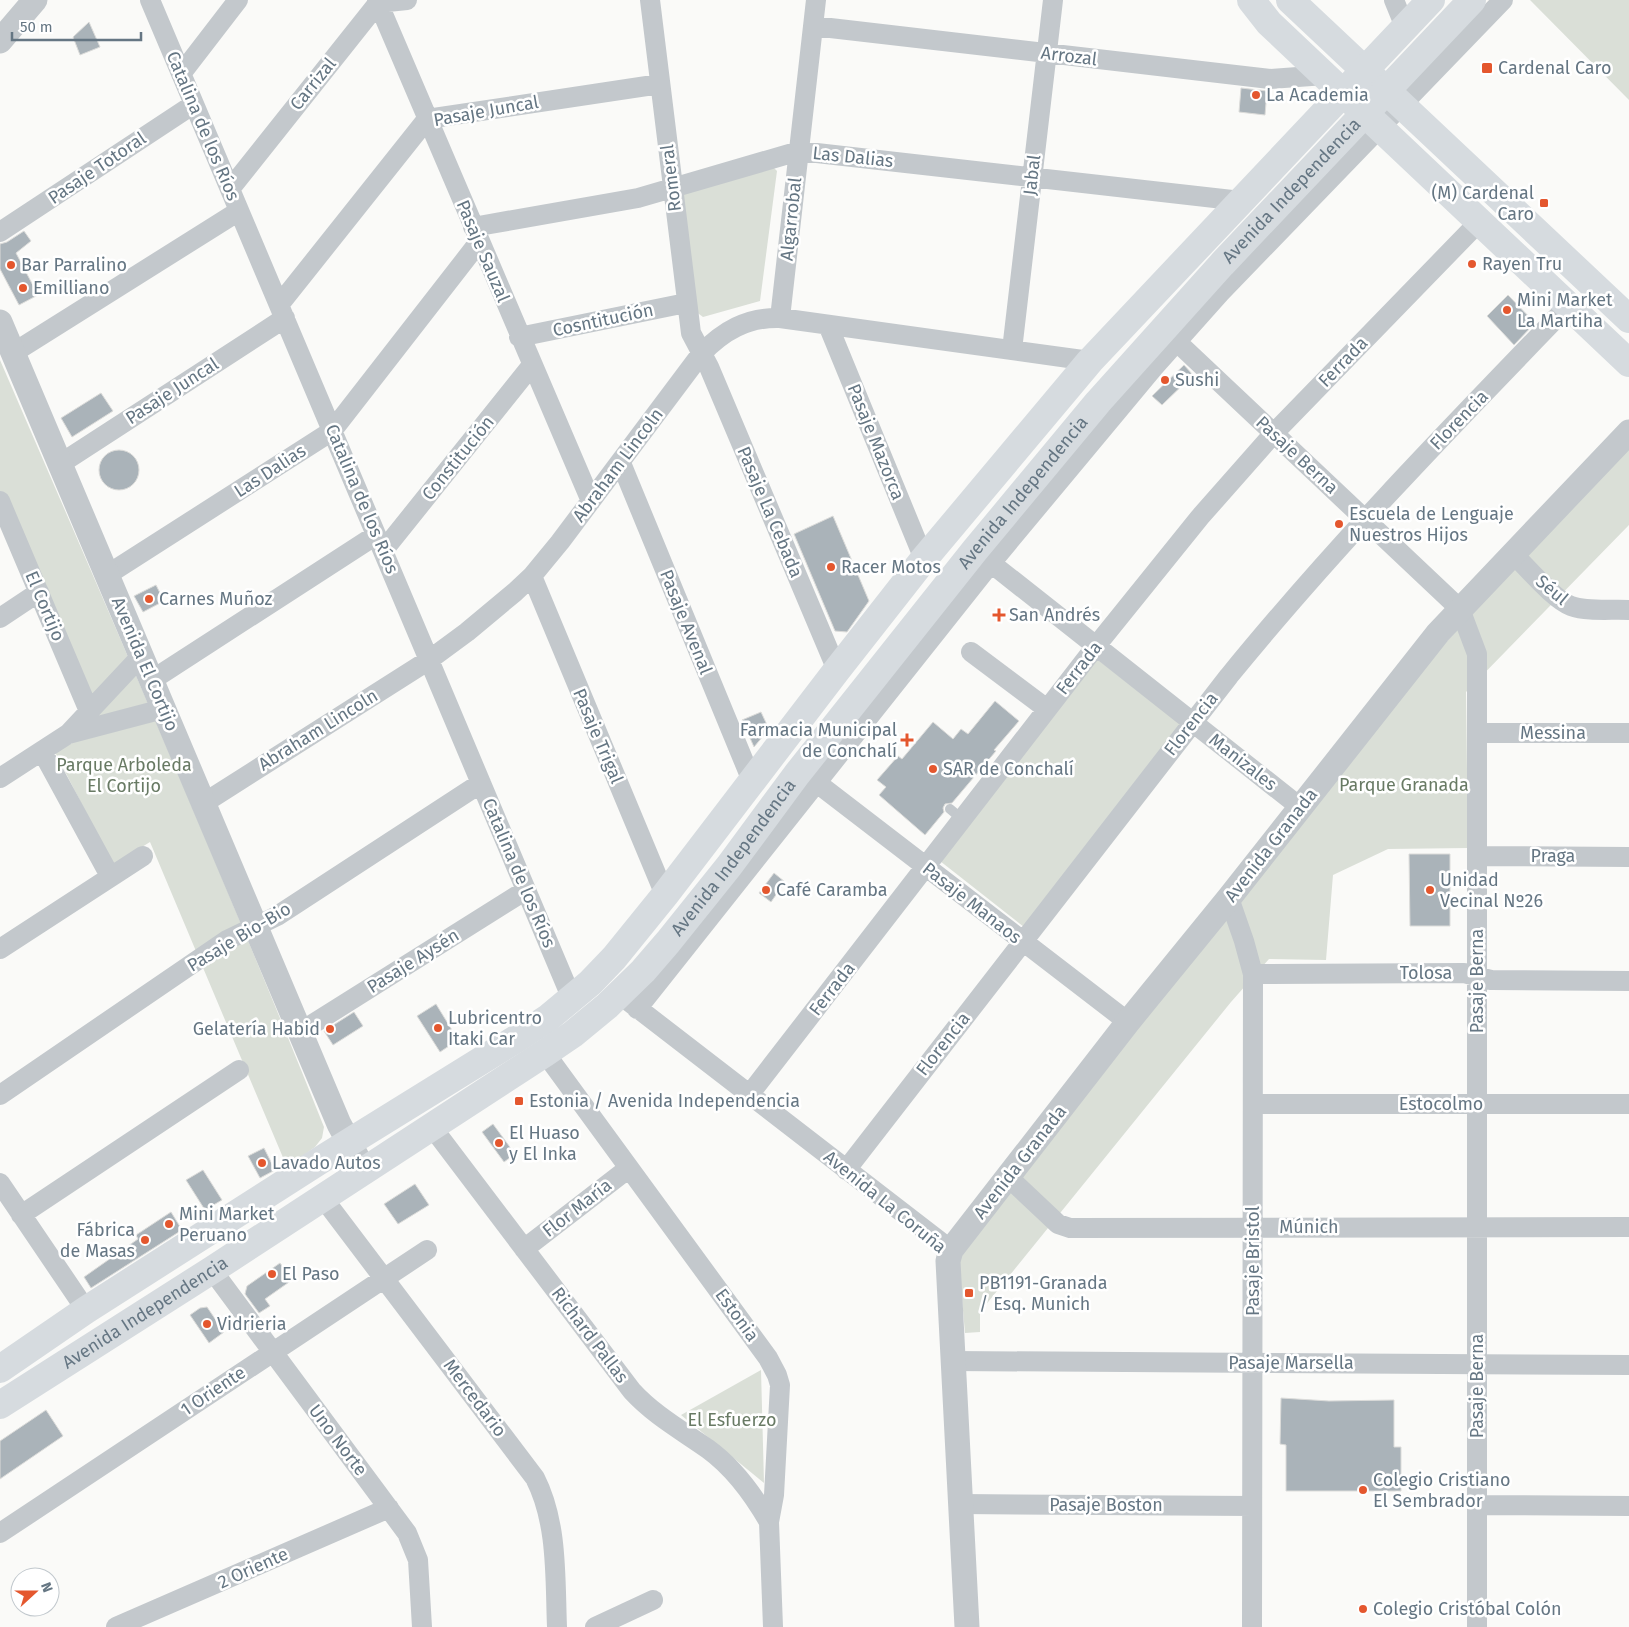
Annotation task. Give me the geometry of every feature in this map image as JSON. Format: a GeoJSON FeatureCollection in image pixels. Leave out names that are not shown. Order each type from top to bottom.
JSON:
{"type":"FeatureCollection","features":[{"type":"Feature","properties":{"kind":"main road"},"geometry":{"type":"LineString","coordinates":[[1251,0],[1269,23],[1629,363]]}},
{"type":"Feature","properties":{"kind":"main road"},"geometry":{"type":"LineString","coordinates":[[1290,0],[1629,319]]}},
{"type":"Feature","properties":{"kind":"main road","name":"Avenida Independencia"},"geometry":{"type":"LineString","coordinates":[[0,1368],[86,1310],[516,1039],[548,1018],[590,983],[614,958],[665,895],[837,670],[924,560],[1090,361],[1240,201],[1334,84],[1363,70],[1431,0]]}},
{"type":"Feature","properties":{"kind":"main road","name":"Avenida Independencia"},"geometry":{"type":"LineString","coordinates":[[0,1405],[212,1270],[573,1034],[628,1001],[643,971],[688,918],[797,774],[983,557],[1061,446],[1162,330],[1236,250],[1394,98],[1472,0]]}},
{"type":"Feature","properties":{"kind":"main road"},"geometry":{"type":"LineString","coordinates":[[1500,241],[1510,240],[1518,235],[1522,224],[1521,218]]}},
{"type":"Feature","properties":{"kind":"street"},"geometry":{"type":"LineString","coordinates":[[0,41],[34,0]]}},
{"type":"Feature","properties":{"kind":"street","name":"Catalina de los Ríos"},"geometry":{"type":"LineString","coordinates":[[150,0],[572,999]]}},
{"type":"Feature","properties":{"kind":"street"},"geometry":{"type":"LineString","coordinates":[[181,74],[238,0]]}},
{"type":"Feature","properties":{"kind":"street"},"geometry":{"type":"LineString","coordinates":[[377,2],[407,0]]}},
{"type":"Feature","properties":{"kind":"street","name":"Romeral"},"geometry":{"type":"LineString","coordinates":[[650,0],[686,302],[691,333],[701,354]]}},
{"type":"Feature","properties":{"kind":"street","name":"Algarrobal"},"geometry":{"type":"LineString","coordinates":[[780,318],[816,0]]}},
{"type":"Feature","properties":{"kind":"street","name":"Jabal"},"geometry":{"type":"LineString","coordinates":[[1012,350],[1053,0]]}},
{"type":"Feature","properties":{"kind":"street"},"geometry":{"type":"LineString","coordinates":[[1394,0],[1406,27]]}},
{"type":"Feature","properties":{"kind":"street","name":"Avenida Independencia"},"geometry":{"type":"LineString","coordinates":[[1394,98],[1503,0]]}},
{"type":"Feature","properties":{"kind":"street","name":"Pasaje Sauzal"},"geometry":{"type":"LineString","coordinates":[[377,2],[591,501]]}},
{"type":"Feature","properties":{"kind":"street","name":"Carrizal"},"geometry":{"type":"LineString","coordinates":[[230,189],[377,2]]}},
{"type":"Feature","properties":{"kind":"street","name":"Arrozal"},"geometry":{"type":"LineString","coordinates":[[813,26],[1270,79],[1334,84]]}},
{"type":"Feature","properties":{"kind":"street","name":"Pasaje Juncal"},"geometry":{"type":"LineString","coordinates":[[60,464],[282,311],[427,119],[660,84]]}},
{"type":"Feature","properties":{"kind":"street","name":"Pasaje Totoral"},"geometry":{"type":"LineString","coordinates":[[0,232],[194,104]]}},
{"type":"Feature","properties":{"kind":"street","name":"Avenida Independencia"},"geometry":{"type":"LineString","coordinates":[[628,1001],[817,783],[983,557],[1373,120]]}},
{"type":"Feature","properties":{"kind":"street","name":"Las Dalias"},"geometry":{"type":"LineString","coordinates":[[107,575],[332,431],[476,234],[638,198],[799,150],[1240,201]]}},
{"type":"Feature","properties":{"kind":"street"},"geometry":{"type":"LineString","coordinates":[[13,353],[239,211]]}},
{"type":"Feature","properties":{"kind":"street","name":"Ferrada"},"geometry":{"type":"LineString","coordinates":[[750,1095],[926,867],[956,814],[1047,709],[1188,531],[1274,433],[1479,222]]}},
{"type":"Feature","properties":{"kind":"street","name":"Cosntitución"},"geometry":{"type":"LineString","coordinates":[[520,337],[686,302]]}},
{"type":"Feature","properties":{"kind":"street","name":"Florencia"},"geometry":{"type":"LineString","coordinates":[[846,1170],[1266,630],[1304,585],[1365,519],[1568,306]]}},
{"type":"Feature","properties":{"kind":"street","name":"Abraham Lincoln"},"geometry":{"type":"LineString","coordinates":[[204,804],[430,660],[498,607],[532,576],[546,559],[621,463],[701,354],[722,334],[742,324],[759,319],[780,318],[1090,361]]}},
{"type":"Feature","properties":{"kind":"street","name":"Avenida El Cortijo"},"geometry":{"type":"LineString","coordinates":[[0,322],[339,1124],[364,1170]]}},
{"type":"Feature","properties":{"kind":"street","name":"Pasaje Mazorca"},"geometry":{"type":"LineString","coordinates":[[828,325],[924,560]]}},
{"type":"Feature","properties":{"kind":"street","name":"Pasaje Berna"},"geometry":{"type":"LineString","coordinates":[[1176,341],[1460,609],[1477,654],[1477,1627]]}},
{"type":"Feature","properties":{"kind":"street","name":"Pasaje La Cebada"},"geometry":{"type":"LineString","coordinates":[[701,354],[709,367],[837,670]]}},
{"type":"Feature","properties":{"kind":"street","name":"Constitución"},"geometry":{"type":"LineString","coordinates":[[152,680],[380,543],[532,365]]}},
{"type":"Feature","properties":{"kind":"street","name":"Avenida Granada"},"geometry":{"type":"LineString","coordinates":[[951,1250],[1128,1022],[1229,898],[1438,633],[1629,432]]}},
{"type":"Feature","properties":{"kind":"street","name":"Pasaje Avenal"},"geometry":{"type":"LineString","coordinates":[[621,463],[752,781]]}},
{"type":"Feature","properties":{"kind":"street","name":"El Cortijo"},"geometry":{"type":"LineString","coordinates":[[0,501],[89,711]]}},
{"type":"Feature","properties":{"kind":"street","name":"Séul"},"geometry":{"type":"LineString","coordinates":[[1513,554],[1558,599],[1569,606],[1584,609],[1629,610]]}},
{"type":"Feature","properties":{"kind":"street","name":"Manizales"},"geometry":{"type":"LineString","coordinates":[[983,557],[1300,807]]}},
{"type":"Feature","properties":{"kind":"street","name":"Pasaje Trigal"},"geometry":{"type":"LineString","coordinates":[[532,576],[665,895]]}},
{"type":"Feature","properties":{"kind":"street"},"geometry":{"type":"LineString","coordinates":[[0,618],[39,592]]}},
{"type":"Feature","properties":{"kind":"street"},"geometry":{"type":"LineString","coordinates":[[971,652],[1047,709]]}},
{"type":"Feature","properties":{"kind":"street"},"geometry":{"type":"LineString","coordinates":[[0,778],[68,734],[141,656]]}},
{"type":"Feature","properties":{"kind":"street"},"geometry":{"type":"LineString","coordinates":[[68,734],[164,709]]}},
{"type":"Feature","properties":{"kind":"street","name":"Messina"},"geometry":{"type":"LineString","coordinates":[[1478,733],[1629,733]]}},
{"type":"Feature","properties":{"kind":"street"},"geometry":{"type":"LineString","coordinates":[[42,751],[110,876]]}},
{"type":"Feature","properties":{"kind":"street","name":"Pasaje Bio-Bio"},"geometry":{"type":"LineString","coordinates":[[0,1095],[227,940],[277,916],[481,783]]}},
{"type":"Feature","properties":{"kind":"street","name":"Pasaje Manaos"},"geometry":{"type":"LineString","coordinates":[[817,783],[1128,1022]]}},
{"type":"Feature","properties":{"kind":"street"},"geometry":{"type":"LineString","coordinates":[[0,949],[143,856]]}},
{"type":"Feature","properties":{"kind":"street","name":"Praga"},"geometry":{"type":"LineString","coordinates":[[1478,856],[1629,857]]}},
{"type":"Feature","properties":{"kind":"street","name":"Pasaje Aysén"},"geometry":{"type":"LineString","coordinates":[[300,1032],[526,890]]}},
{"type":"Feature","properties":{"kind":"street","name":"Pasaje Bristol"},"geometry":{"type":"LineString","coordinates":[[1229,898],[1253,974],[1252,1627]]}},
{"type":"Feature","properties":{"kind":"street","name":"Tolosa"},"geometry":{"type":"LineString","coordinates":[[1253,974],[1464,973],[1491,980],[1629,981]]}},
{"type":"Feature","properties":{"kind":"street","name":"Avenida La Coruña"},"geometry":{"type":"LineString","coordinates":[[628,1001],[951,1250],[948,1261],[967,1627]]}},
{"type":"Feature","properties":{"kind":"street","name":"Estonia"},"geometry":{"type":"LineString","coordinates":[[545,1053],[768,1358],[777,1375],[780,1385],[780,1396],[774,1495],[769,1522],[773,1627]]}},
{"type":"Feature","properties":{"kind":"street"},"geometry":{"type":"LineString","coordinates":[[21,1215],[239,1070]]}},
{"type":"Feature","properties":{"kind":"street","name":"Estocolmo"},"geometry":{"type":"LineString","coordinates":[[1253,1104],[1629,1104]]}},
{"type":"Feature","properties":{"kind":"street","name":"Richard Pallas"},"geometry":{"type":"LineString","coordinates":[[432,1127],[632,1391],[654,1412],[723,1461],[750,1491],[769,1522]]}},
{"type":"Feature","properties":{"kind":"street","name":"Flor María"},"geometry":{"type":"LineString","coordinates":[[524,1249],[629,1168]]}},
{"type":"Feature","properties":{"kind":"street","name":"Múnich"},"geometry":{"type":"LineString","coordinates":[[1008,1177],[1063,1227],[1629,1227]]}},
{"type":"Feature","properties":{"kind":"street"},"geometry":{"type":"LineString","coordinates":[[0,1183],[86,1310]]}},
{"type":"Feature","properties":{"kind":"street","name":"Mercedario"},"geometry":{"type":"LineString","coordinates":[[323,1198],[515,1450],[542,1490],[549,1514],[557,1627]]}},
{"type":"Feature","properties":{"kind":"street","name":"1 Oriente"},"geometry":{"type":"LineString","coordinates":[[0,1533],[427,1250]]}},
{"type":"Feature","properties":{"kind":"street","name":"Uno Norte"},"geometry":{"type":"LineString","coordinates":[[212,1270],[407,1532],[418,1560],[422,1627]]}},
{"type":"Feature","properties":{"kind":"street","name":"Pasaje Marsella"},"geometry":{"type":"LineString","coordinates":[[953,1361],[1629,1365]]}},
{"type":"Feature","properties":{"kind":"street","name":"Pasaje Boston"},"geometry":{"type":"LineString","coordinates":[[960,1504],[1252,1506]]}},
{"type":"Feature","properties":{"kind":"street"},"geometry":{"type":"LineString","coordinates":[[1477,1505],[1629,1506]]}},
{"type":"Feature","properties":{"kind":"street","name":"2 Oriente"},"geometry":{"type":"LineString","coordinates":[[116,1627],[389,1508]]}},
{"type":"Feature","properties":{"kind":"street"},"geometry":{"type":"LineString","coordinates":[[595,1627],[653,1600]]}},
{"type":"Feature","properties":{"kind":"green space"},"geometry":{"type":"Polygon","coordinates":[[[1530,0],[1629,0],[1629,100],[1530,0]]]}},
{"type":"Feature","properties":{"kind":"green space"},"geometry":{"type":"Polygon","coordinates":[[[773,167],[777,171],[760,301],[703,317],[695,311],[681,190],[773,167]]]}},
{"type":"Feature","properties":{"kind":"green space","name":"Parque Arboleda El Cortijo"},"geometry":{"type":"Polygon","coordinates":[[[0,360],[205,838],[324,1127],[322,1138],[315,1147],[287,1167],[150,842],[113,865],[55,752],[95,731],[0,496],[0,360]]]}},
{"type":"Feature","properties":{"kind":"green space","name":"Parque Granada"},"geometry":{"type":"Polygon","coordinates":[[[1629,444],[1629,525],[1466,692],[1468,848],[1388,849],[1333,875],[1326,960],[1269,959],[1231,1002],[980,1312],[980,1332],[965,1333],[958,1253],[1378,716],[1629,444]]]}},
{"type":"Feature","properties":{"kind":"green space"},"geometry":{"type":"Polygon","coordinates":[[[1097,659],[1182,725],[1024,927],[940,861],[1097,659]]]}},
{"type":"Feature","properties":{"kind":"green space","name":"El Esfuerzo"},"geometry":{"type":"Polygon","coordinates":[[[761,1370],[764,1483],[681,1415],[761,1370]]]}},
{"type":"Feature","properties":{"kind":"building"},"geometry":{"type":"Polygon","coordinates":[[[89,22],[100,47],[80,55],[73,37],[89,22]]]}},
{"type":"Feature","properties":{"kind":"building"},"geometry":{"type":"Polygon","coordinates":[[[1241,88],[1267,91],[1265,115],[1239,112],[1241,88]]]}},
{"type":"Feature","properties":{"kind":"building"},"geometry":{"type":"Polygon","coordinates":[[[24,231],[31,241],[16,253],[38,295],[19,305],[0,269],[0,244],[7,242],[24,231]]]}},
{"type":"Feature","properties":{"kind":"building"},"geometry":{"type":"Polygon","coordinates":[[[1508,295],[1535,323],[1514,345],[1487,316],[1508,295]]]}},
{"type":"Feature","properties":{"kind":"building"},"geometry":{"type":"Polygon","coordinates":[[[1184,365],[1193,375],[1162,405],[1152,396],[1184,365]]]}},
{"type":"Feature","properties":{"kind":"building"},"geometry":{"type":"Polygon","coordinates":[[[101,393],[113,411],[72,437],[61,418],[101,393]]]}},
{"type":"Feature","properties":{"kind":"building"},"geometry":{"type":"Polygon","coordinates":[[[119,450],[130,453],[136,459],[139,470],[136,481],[130,487],[119,490],[108,487],[102,481],[99,470],[102,459],[108,453],[119,450]]]}},
{"type":"Feature","properties":{"kind":"building","name":"Racer Motos"},"geometry":{"type":"Polygon","coordinates":[[[833,516],[869,601],[847,632],[835,631],[794,534],[833,516]]]}},
{"type":"Feature","properties":{"kind":"building","name":"Carnes Muñoz"},"geometry":{"type":"Polygon","coordinates":[[[156,585],[164,601],[143,612],[134,596],[156,585]]]}},
{"type":"Feature","properties":{"kind":"building","name":"SAR de Conchalí"},"geometry":{"type":"Polygon","coordinates":[[[995,701],[1019,721],[952,803],[945,804],[944,812],[925,835],[879,795],[886,787],[877,780],[898,756],[902,759],[933,722],[953,739],[961,729],[968,734],[995,701]]]}},
{"type":"Feature","properties":{"kind":"building"},"geometry":{"type":"Polygon","coordinates":[[[761,712],[769,729],[754,747],[742,720],[761,712]]]}},
{"type":"Feature","properties":{"kind":"building","name":"Unidad Vecinal Nº26"},"geometry":{"type":"Polygon","coordinates":[[[1409,854],[1450,854],[1450,926],[1410,926],[1409,854]]]}},
{"type":"Feature","properties":{"kind":"building"},"geometry":{"type":"Polygon","coordinates":[[[774,873],[785,882],[771,902],[759,893],[774,873]]]}},
{"type":"Feature","properties":{"kind":"building","name":"Lubricentro Itaki Car"},"geometry":{"type":"Polygon","coordinates":[[[436,1004],[458,1040],[440,1052],[417,1016],[436,1004]]]}},
{"type":"Feature","properties":{"kind":"building"},"geometry":{"type":"Polygon","coordinates":[[[354,1012],[363,1026],[333,1045],[324,1031],[354,1012]]]}},
{"type":"Feature","properties":{"kind":"building","name":"El Huaso y El Inka"},"geometry":{"type":"Polygon","coordinates":[[[493,1124],[515,1154],[504,1162],[482,1132],[493,1124]]]}},
{"type":"Feature","properties":{"kind":"building","name":"Lavado Autos"},"geometry":{"type":"Polygon","coordinates":[[[264,1148],[275,1170],[260,1178],[248,1156],[264,1148]]]}},
{"type":"Feature","properties":{"kind":"building"},"geometry":{"type":"Polygon","coordinates":[[[203,1170],[222,1200],[205,1210],[186,1180],[203,1170]]]}},
{"type":"Feature","properties":{"kind":"building"},"geometry":{"type":"Polygon","coordinates":[[[415,1184],[429,1205],[398,1224],[384,1204],[415,1184]]]}},
{"type":"Feature","properties":{"kind":"building"},"geometry":{"type":"Polygon","coordinates":[[[171,1212],[182,1230],[91,1288],[84,1277],[138,1239],[136,1235],[171,1212]]]}},
{"type":"Feature","properties":{"kind":"building"},"geometry":{"type":"Polygon","coordinates":[[[280,1263],[292,1280],[265,1299],[270,1306],[259,1313],[245,1294],[247,1286],[280,1263]]]}},
{"type":"Feature","properties":{"kind":"building","name":"Vidrieria"},"geometry":{"type":"Polygon","coordinates":[[[207,1307],[224,1332],[209,1343],[190,1315],[200,1308],[207,1307]]]}},
{"type":"Feature","properties":{"kind":"building"},"geometry":{"type":"Polygon","coordinates":[[[1281,1398],[1329,1401],[1394,1400],[1394,1447],[1401,1447],[1401,1491],[1286,1491],[1286,1445],[1280,1444],[1281,1398]]]}},
{"type":"Feature","properties":{"kind":"building"},"geometry":{"type":"Polygon","coordinates":[[[46,1410],[63,1436],[0,1479],[0,1441],[46,1410]]]}},
{"type":"Feature","properties":{"kind":"place","name":"Cardenal Caro"},"geometry":{"type":"Point","coordinates":[1487,68]}},
{"type":"Feature","properties":{"kind":"place","name":"La Academia"},"geometry":{"type":"Point","coordinates":[1256,95]}},
{"type":"Feature","properties":{"kind":"place","name":"(M) Cardenal Caro"},"geometry":{"type":"Point","coordinates":[1544,203]}},
{"type":"Feature","properties":{"kind":"place","name":"Rayen Tru"},"geometry":{"type":"Point","coordinates":[1472,264]}},
{"type":"Feature","properties":{"kind":"place","name":"Bar Parralino"},"geometry":{"type":"Point","coordinates":[11,265]}},
{"type":"Feature","properties":{"kind":"place","name":"Emilliano"},"geometry":{"type":"Point","coordinates":[23,288]}},
{"type":"Feature","properties":{"kind":"place","name":"Mini Market La Martiha"},"geometry":{"type":"Point","coordinates":[1507,310]}},
{"type":"Feature","properties":{"kind":"place","name":"Sushi"},"geometry":{"type":"Point","coordinates":[1165,380]}},
{"type":"Feature","properties":{"kind":"place","name":"Escuela de Lenguaje Nuestros Hijos"},"geometry":{"type":"Point","coordinates":[1339,524]}},
{"type":"Feature","properties":{"kind":"place","name":"Racer Motos"},"geometry":{"type":"Point","coordinates":[831,567]}},
{"type":"Feature","properties":{"kind":"place","name":"Carnes Muñoz"},"geometry":{"type":"Point","coordinates":[149,599]}},
{"type":"Feature","properties":{"kind":"place","name":"San Andrés"},"geometry":{"type":"Point","coordinates":[999,615]}},
{"type":"Feature","properties":{"kind":"place","name":"Farmacia Municipal de Conchalí"},"geometry":{"type":"Point","coordinates":[907,740]}},
{"type":"Feature","properties":{"kind":"place","name":"SAR de Conchalí"},"geometry":{"type":"Point","coordinates":[933,769]}},
{"type":"Feature","properties":{"kind":"place","name":"Café Caramba"},"geometry":{"type":"Point","coordinates":[766,890]}},
{"type":"Feature","properties":{"kind":"place","name":"Unidad Vecinal Nº26"},"geometry":{"type":"Point","coordinates":[1430,890]}},
{"type":"Feature","properties":{"kind":"place","name":"Lubricentro Itaki Car"},"geometry":{"type":"Point","coordinates":[438,1028]}},
{"type":"Feature","properties":{"kind":"place","name":"Gelatería Habid"},"geometry":{"type":"Point","coordinates":[330,1029]}},
{"type":"Feature","properties":{"kind":"place","name":"Estonia / Avenida Independencia"},"geometry":{"type":"Point","coordinates":[519,1101]}},
{"type":"Feature","properties":{"kind":"place","name":"El Huaso y El Inka"},"geometry":{"type":"Point","coordinates":[499,1143]}},
{"type":"Feature","properties":{"kind":"place","name":"Lavado Autos"},"geometry":{"type":"Point","coordinates":[262,1163]}},
{"type":"Feature","properties":{"kind":"place","name":"Mini Market Peruano"},"geometry":{"type":"Point","coordinates":[169,1224]}},
{"type":"Feature","properties":{"kind":"place","name":"Fábrica de Masas"},"geometry":{"type":"Point","coordinates":[145,1240]}},
{"type":"Feature","properties":{"kind":"place","name":"El Paso"},"geometry":{"type":"Point","coordinates":[272,1274]}},
{"type":"Feature","properties":{"kind":"place","name":"PB1191-Granada / Esq. Munich"},"geometry":{"type":"Point","coordinates":[969,1293]}},
{"type":"Feature","properties":{"kind":"place","name":"Vidrieria"},"geometry":{"type":"Point","coordinates":[207,1324]}},
{"type":"Feature","properties":{"kind":"place","name":"Colegio Cristiano El Sembrador"},"geometry":{"type":"Point","coordinates":[1363,1490]}},
{"type":"Feature","properties":{"kind":"place","name":"Colegio Cristóbal Colón"},"geometry":{"type":"Point","coordinates":[1363,1609]}}]}
